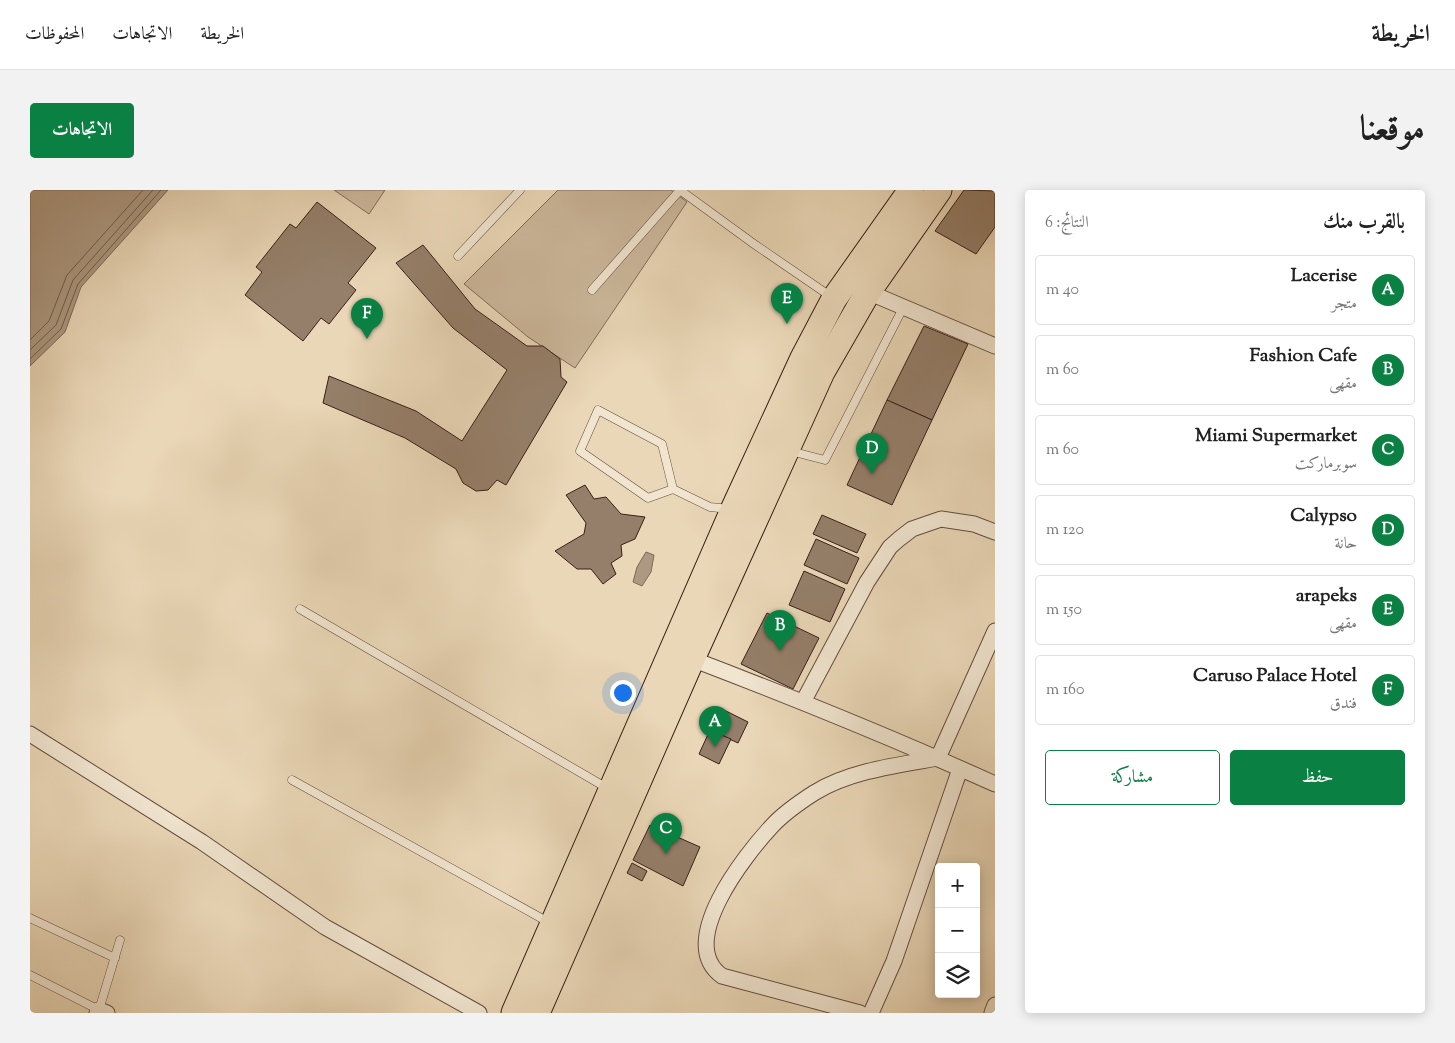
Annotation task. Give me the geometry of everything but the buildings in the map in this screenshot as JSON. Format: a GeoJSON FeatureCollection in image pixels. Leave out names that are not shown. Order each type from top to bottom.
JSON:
{"type":"FeatureCollection","features":[{"type":"Feature","properties":{"kind":"main road"},"geometry":{"type":"LineString","coordinates":[[514,1013],[781,403],[834,299],[912,190]]}},
{"type":"Feature","properties":{"kind":"main road"},"geometry":{"type":"LineString","coordinates":[[537,1013],[692,659],[785,450],[822,372],[868,292],[939,190]]}},
{"type":"Feature","properties":{"kind":"street"},"geometry":{"type":"LineString","coordinates":[[868,292],[995,346]]}},
{"type":"Feature","properties":{"kind":"street"},"geometry":{"type":"LineString","coordinates":[[803,702],[867,582],[890,547],[899,539],[912,529],[941,519],[965,522],[995,532]]}},
{"type":"Feature","properties":{"kind":"street"},"geometry":{"type":"LineString","coordinates":[[938,758],[995,631]]}},
{"type":"Feature","properties":{"kind":"street"},"geometry":{"type":"LineString","coordinates":[[692,659],[803,702],[938,758],[995,784]]}},
{"type":"Feature","properties":{"kind":"street"},"geometry":{"type":"LineString","coordinates":[[30,734],[202,842],[325,928],[480,1013]]}},
{"type":"Feature","properties":{"kind":"street"},"geometry":{"type":"LineString","coordinates":[[860,1013],[722,976],[714,970],[707,956],[706,938],[712,915],[748,854],[773,824],[815,793],[852,777],[938,758]]}},
{"type":"Feature","properties":{"kind":"street"},"geometry":{"type":"LineString","coordinates":[[871,1013],[894,961],[960,768]]}},
{"type":"Feature","properties":{"kind":"street"},"geometry":{"type":"LineString","coordinates":[[992,1013],[995,1005]]}},
{"type":"Feature","properties":{"kind":"lane"},"geometry":{"type":"LineString","coordinates":[[458,256],[520,190]]}},
{"type":"Feature","properties":{"kind":"lane"},"geometry":{"type":"LineString","coordinates":[[592,290],[680,190],[834,299]]}},
{"type":"Feature","properties":{"kind":"lane"},"geometry":{"type":"LineString","coordinates":[[785,450],[825,460],[904,306]]}},
{"type":"Feature","properties":{"kind":"lane"},"geometry":{"type":"LineString","coordinates":[[673,489],[662,444],[598,410],[580,451],[648,498],[673,489],[710,507],[734,510]]}},
{"type":"Feature","properties":{"kind":"lane"},"geometry":{"type":"LineString","coordinates":[[300,609],[611,790]]}},
{"type":"Feature","properties":{"kind":"lane"},"geometry":{"type":"LineString","coordinates":[[292,780],[554,925]]}},
{"type":"Feature","properties":{"kind":"lane"},"geometry":{"type":"LineString","coordinates":[[30,918],[115,958]]}},
{"type":"Feature","properties":{"kind":"lane"},"geometry":{"type":"LineString","coordinates":[[30,975],[101,1012],[120,940]]}},
{"type":"Feature","properties":{"kind":"shaded area"},"geometry":{"type":"Polygon","coordinates":[[[334,190],[385,190],[369,214],[334,190]]]}},
{"type":"Feature","properties":{"kind":"shaded area"},"geometry":{"type":"Polygon","coordinates":[[[558,190],[671,190],[687,202],[575,368],[528,337],[464,284],[558,190]]]}},
{"type":"Feature","properties":{"kind":"water"},"geometry":{"type":"Polygon","coordinates":[[[30,190],[168,190],[81,287],[65,332],[30,366],[30,190]]]}},
{"type":"Feature","properties":{"kind":"water"},"geometry":{"type":"Polygon","coordinates":[[[646,552],[654,555],[651,572],[642,586],[633,582],[637,567],[646,552]]]}},
{"type":"Feature","properties":{"kind":"place","name":"arapeks"},"geometry":{"type":"Point","coordinates":[787,324]}},
{"type":"Feature","properties":{"kind":"place","name":"Caruso Palace Hotel"},"geometry":{"type":"Point","coordinates":[367,339]}},
{"type":"Feature","properties":{"kind":"place","name":"Calypso"},"geometry":{"type":"Point","coordinates":[872,474]}},
{"type":"Feature","properties":{"kind":"place","name":"Fashion Cafe"},"geometry":{"type":"Point","coordinates":[780,651]}},
{"type":"Feature","properties":{"kind":"place","name":"Lacerise"},"geometry":{"type":"Point","coordinates":[715,747]}},
{"type":"Feature","properties":{"kind":"place","name":"Miami Supermarket"},"geometry":{"type":"Point","coordinates":[666,854]}}]}
